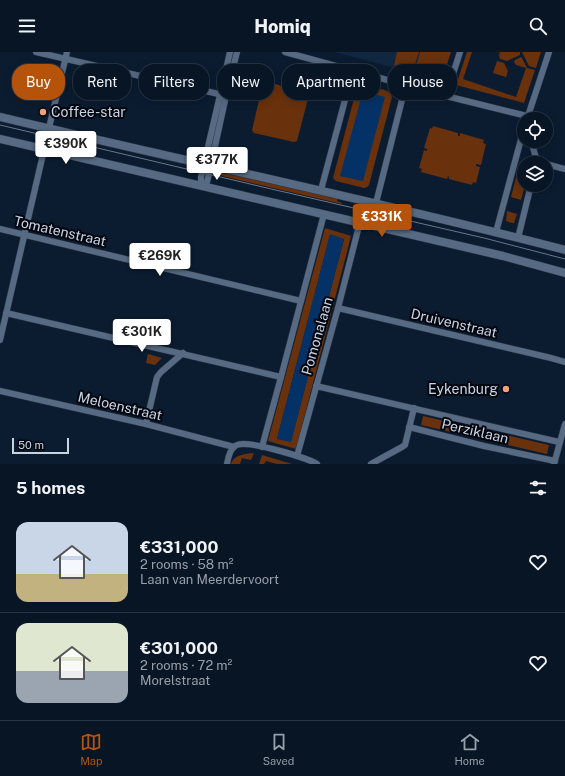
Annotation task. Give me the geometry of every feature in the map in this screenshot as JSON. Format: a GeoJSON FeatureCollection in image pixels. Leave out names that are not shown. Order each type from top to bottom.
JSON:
{"type":"FeatureCollection","features":[{"type":"Feature","properties":{"kind":"street"},"geometry":{"type":"LineString","coordinates":[[36,52],[217,94]]}},
{"type":"Feature","properties":{"kind":"street"},"geometry":{"type":"LineString","coordinates":[[49,128],[67,52]]}},
{"type":"Feature","properties":{"kind":"street"},"geometry":{"type":"LineString","coordinates":[[228,64],[230,52]]}},
{"type":"Feature","properties":{"kind":"street"},"geometry":{"type":"LineString","coordinates":[[233,64],[237,52]]}},
{"type":"Feature","properties":{"kind":"street"},"geometry":{"type":"LineString","coordinates":[[285,52],[330,64]]}},
{"type":"Feature","properties":{"kind":"street"},"geometry":{"type":"LineString","coordinates":[[456,64],[460,52]]}},
{"type":"Feature","properties":{"kind":"street"},"geometry":{"type":"LineString","coordinates":[[529,112],[549,52]]}},
{"type":"Feature","properties":{"kind":"street"},"geometry":{"type":"LineString","coordinates":[[457,99],[517,114]]}},
{"type":"Feature","properties":{"kind":"street"},"geometry":{"type":"LineString","coordinates":[[203,186],[207,182],[208,178],[208,165],[212,158],[222,100]]}},
{"type":"Feature","properties":{"kind":"street"},"geometry":{"type":"LineString","coordinates":[[320,190],[345,100]]}},
{"type":"Feature","properties":{"kind":"street"},"geometry":{"type":"LineString","coordinates":[[376,203],[402,100]]}},
{"type":"Feature","properties":{"kind":"street"},"geometry":{"type":"LineString","coordinates":[[0,117],[376,203],[497,229],[518,238],[565,250]]}},
{"type":"Feature","properties":{"kind":"street"},"geometry":{"type":"LineString","coordinates":[[0,139],[360,222],[503,256],[565,273]]}},
{"type":"Feature","properties":{"kind":"street"},"geometry":{"type":"LineString","coordinates":[[497,229],[519,148]]}},
{"type":"Feature","properties":{"kind":"street"},"geometry":{"type":"LineString","coordinates":[[0,340],[44,150]]}},
{"type":"Feature","properties":{"kind":"street"},"geometry":{"type":"LineString","coordinates":[[553,165],[565,169]]}},
{"type":"Feature","properties":{"kind":"street"},"geometry":{"type":"LineString","coordinates":[[518,238],[529,192]]}},
{"type":"Feature","properties":{"kind":"street","name":"Pomonalaan"},"geometry":{"type":"LineString","coordinates":[[262,446],[324,214]]}},
{"type":"Feature","properties":{"kind":"street","name":"Pomonalaan"},"geometry":{"type":"LineString","coordinates":[[297,456],[360,222]]}},
{"type":"Feature","properties":{"kind":"street","name":"Tomatenstraat"},"geometry":{"type":"LineString","coordinates":[[0,230],[301,301]]}},
{"type":"Feature","properties":{"kind":"street","name":"Druivenstraat"},"geometry":{"type":"LineString","coordinates":[[338,308],[565,362]]}},
{"type":"Feature","properties":{"kind":"street"},"geometry":{"type":"LineString","coordinates":[[6,313],[281,377]]}},
{"type":"Feature","properties":{"kind":"street"},"geometry":{"type":"LineString","coordinates":[[146,424],[157,377],[183,353]]}},
{"type":"Feature","properties":{"kind":"street","name":"Perziklaan"},"geometry":{"type":"LineString","coordinates":[[316,386],[560,442]]}},
{"type":"Feature","properties":{"kind":"street","name":"Meloenstraat"},"geometry":{"type":"LineString","coordinates":[[0,391],[146,424],[234,447]]}},
{"type":"Feature","properties":{"kind":"street"},"geometry":{"type":"LineString","coordinates":[[371,464],[405,445],[414,408]]}},
{"type":"Feature","properties":{"kind":"street"},"geometry":{"type":"LineString","coordinates":[[555,463],[565,424]]}},
{"type":"Feature","properties":{"kind":"street","name":"Perziklaan"},"geometry":{"type":"LineString","coordinates":[[410,427],[555,463]]}},
{"type":"Feature","properties":{"kind":"street"},"geometry":{"type":"LineString","coordinates":[[227,464],[229,454],[234,447],[241,443],[262,446],[297,456],[317,464]]}},
{"type":"Feature","properties":{"kind":"shaded area"},"geometry":{"type":"Polygon","coordinates":[[[334,52],[451,52],[447,64],[388,64],[388,66],[334,52]]]}},
{"type":"Feature","properties":{"kind":"shaded area"},"geometry":{"type":"Polygon","coordinates":[[[397,52],[419,52],[415,64],[394,64],[397,52]]]}},
{"type":"Feature","properties":{"kind":"shaded area"},"geometry":{"type":"Polygon","coordinates":[[[420,52],[451,52],[447,64],[417,64],[420,52]]]}},
{"type":"Feature","properties":{"kind":"shaded area"},"geometry":{"type":"Polygon","coordinates":[[[467,52],[472,52],[463,79],[516,97],[526,68],[516,65],[514,62],[515,60],[521,57],[527,68],[535,70],[524,103],[457,85],[467,52]]]}},
{"type":"Feature","properties":{"kind":"shaded area"},"geometry":{"type":"Polygon","coordinates":[[[500,52],[520,52],[520,55],[507,61],[500,59],[500,52]]]}},
{"type":"Feature","properties":{"kind":"shaded area"},"geometry":{"type":"Polygon","coordinates":[[[522,52],[541,52],[536,68],[529,66],[522,52]]]}},
{"type":"Feature","properties":{"kind":"shaded area"},"geometry":{"type":"Polygon","coordinates":[[[497,61],[504,63],[508,71],[506,77],[493,73],[497,61]]]}},
{"type":"Feature","properties":{"kind":"shaded area"},"geometry":{"type":"Polygon","coordinates":[[[274,84],[282,86],[282,100],[308,100],[297,141],[294,142],[254,133],[252,130],[259,100],[274,100],[274,84]]]}},
{"type":"Feature","properties":{"kind":"shaded area"},"geometry":{"type":"Polygon","coordinates":[[[380,89],[388,92],[388,100],[391,100],[369,185],[364,188],[336,181],[333,178],[354,100],[380,100],[380,89]]]}},
{"type":"Feature","properties":{"kind":"shaded area"},"geometry":{"type":"Polygon","coordinates":[[[433,126],[458,133],[458,136],[460,136],[460,133],[484,140],[483,143],[486,144],[481,165],[476,164],[476,166],[480,167],[476,183],[473,182],[472,185],[449,179],[448,176],[447,179],[421,172],[422,169],[419,168],[424,150],[427,151],[427,149],[424,148],[430,128],[432,129],[433,126]]]}},
{"type":"Feature","properties":{"kind":"shaded area"},"geometry":{"type":"Polygon","coordinates":[[[219,172],[338,197],[337,201],[342,204],[218,175],[219,172]]]}},
{"type":"Feature","properties":{"kind":"shaded area"},"geometry":{"type":"Polygon","coordinates":[[[517,174],[517,192],[523,192],[521,200],[511,197],[517,174]]]}},
{"type":"Feature","properties":{"kind":"shaded area"},"geometry":{"type":"Polygon","coordinates":[[[507,211],[517,214],[514,223],[506,221],[507,211]]]}},
{"type":"Feature","properties":{"kind":"shaded area"},"geometry":{"type":"Polygon","coordinates":[[[325,228],[351,236],[296,449],[268,441],[325,228]],[[330,235],[277,439],[291,441],[344,239],[330,235]]]}},
{"type":"Feature","properties":{"kind":"shaded area"},"geometry":{"type":"Polygon","coordinates":[[[148,354],[162,358],[155,365],[146,363],[148,354]]]}},
{"type":"Feature","properties":{"kind":"shaded area"},"geometry":{"type":"Polygon","coordinates":[[[423,416],[549,445],[547,454],[421,425],[423,416]]]}},
{"type":"Feature","properties":{"kind":"shaded area"},"geometry":{"type":"Polygon","coordinates":[[[254,453],[251,460],[242,458],[240,464],[231,464],[237,456],[254,453]]]}},
{"type":"Feature","properties":{"kind":"shaded area"},"geometry":{"type":"Polygon","coordinates":[[[262,455],[292,464],[277,464],[266,461],[264,464],[259,464],[262,455]]]}},
{"type":"Feature","properties":{"kind":"water"},"geometry":{"type":"Polygon","coordinates":[[[380,96],[385,97],[363,181],[340,176],[361,100],[380,100],[380,96]]]}},
{"type":"Feature","properties":{"kind":"water"},"geometry":{"type":"Polygon","coordinates":[[[330,234],[344,239],[291,442],[277,439],[330,234]]]}},
{"type":"Feature","properties":{"kind":"tram line"},"geometry":{"type":"LineString","coordinates":[[0,125],[484,238],[565,259]]}},
{"type":"Feature","properties":{"kind":"place","name":"Coffee-star"},"geometry":{"type":"Point","coordinates":[43,112]}},
{"type":"Feature","properties":{"kind":"place","name":"Eykenburg"},"geometry":{"type":"Point","coordinates":[506,389]}}]}
